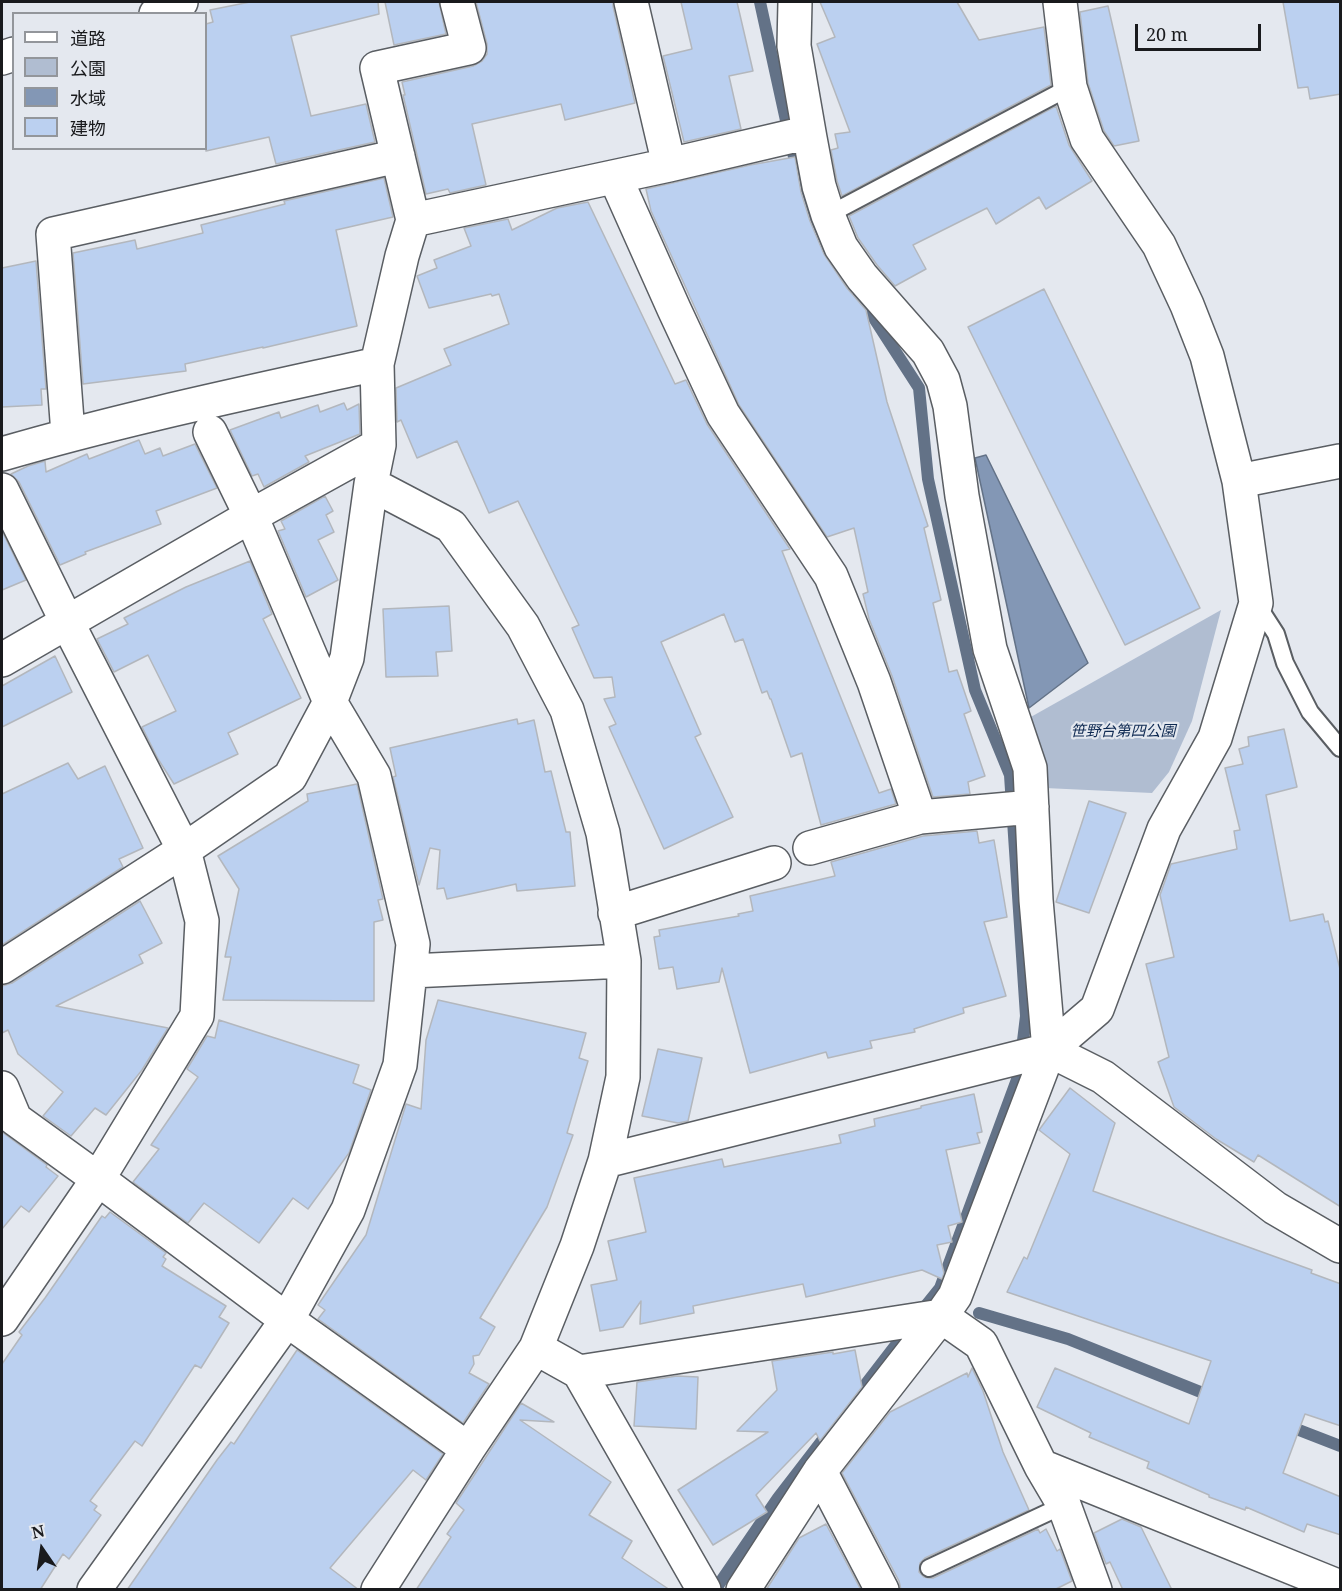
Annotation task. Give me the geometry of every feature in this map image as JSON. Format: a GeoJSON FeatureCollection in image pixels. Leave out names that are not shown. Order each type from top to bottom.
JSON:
{"type":"FeatureCollection","features":[{"type":"Feature","properties":{"kind":"street"},"geometry":{"type":"LineString","coordinates":[[164,12],[181,2]]}},
{"type":"Feature","properties":{"kind":"street"},"geometry":{"type":"LineString","coordinates":[[2,967],[184,850],[290,777],[330,702],[347,658],[379,445],[377,364],[402,256],[413,220],[377,68],[469,48],[457,2]]}},
{"type":"Feature","properties":{"kind":"street"},"geometry":{"type":"LineString","coordinates":[[631,2],[669,165]]}},
{"type":"Feature","properties":{"kind":"street"},"geometry":{"type":"LineString","coordinates":[[743,1590],[820,1471],[955,1296],[1049,1050],[1036,900],[1030,768],[990,649],[962,496],[950,406],[943,380],[928,352],[862,277],[841,247],[828,215],[819,186],[794,46],[795,2]]}},
{"type":"Feature","properties":{"kind":"street"},"geometry":{"type":"LineString","coordinates":[[606,1161],[1049,1050],[1097,1009],[1164,829],[1215,738],[1256,603],[1239,481],[1207,356],[1187,305],[1159,245],[1087,139],[1070,87],[1060,2]]}},
{"type":"Feature","properties":{"kind":"street"},"geometry":{"type":"LineString","coordinates":[[413,220],[794,136],[810,138]]}},
{"type":"Feature","properties":{"kind":"street"},"geometry":{"type":"LineString","coordinates":[[68,434],[53,234],[398,156]]}},
{"type":"Feature","properties":{"kind":"street"},"geometry":{"type":"LineString","coordinates":[[615,177],[723,414],[831,576],[874,682],[920,818]]}},
{"type":"Feature","properties":{"kind":"street"},"geometry":{"type":"LineString","coordinates":[[2,454],[68,434],[377,364]]}},
{"type":"Feature","properties":{"kind":"street"},"geometry":{"type":"LineString","coordinates":[[94,1590],[287,1320],[348,1210],[400,1065],[411,971],[413,944],[374,776],[330,702],[251,516],[210,432]]}},
{"type":"Feature","properties":{"kind":"street"},"geometry":{"type":"LineString","coordinates":[[2,660],[379,445]]}},
{"type":"Feature","properties":{"kind":"street"},"geometry":{"type":"LineString","coordinates":[[1239,481],[1341,461]]}},
{"type":"Feature","properties":{"kind":"street"},"geometry":{"type":"LineString","coordinates":[[372,484],[451,526],[523,626],[567,710],[603,833],[624,961],[623,1077],[606,1161],[577,1246],[536,1348],[378,1590]]}},
{"type":"Feature","properties":{"kind":"street"},"geometry":{"type":"LineString","coordinates":[[2,490],[184,850],[202,921],[197,1016],[98,1179],[2,1319]]}},
{"type":"Feature","properties":{"kind":"street"},"geometry":{"type":"LineString","coordinates":[[810,849],[920,818],[1032,807]]}},
{"type":"Feature","properties":{"kind":"street"},"geometry":{"type":"LineString","coordinates":[[615,913],[774,863]]}},
{"type":"Feature","properties":{"kind":"street"},"geometry":{"type":"LineString","coordinates":[[411,971],[624,961]]}},
{"type":"Feature","properties":{"kind":"street"},"geometry":{"type":"LineString","coordinates":[[1049,1050],[1103,1077],[1275,1208],[1341,1246]]}},
{"type":"Feature","properties":{"kind":"street"},"geometry":{"type":"LineString","coordinates":[[2,1088],[15,1119],[287,1320],[468,1449]]}},
{"type":"Feature","properties":{"kind":"street"},"geometry":{"type":"LineString","coordinates":[[579,1372],[941,1316],[981,1344],[1041,1466],[1064,1505],[1095,1590]]}},
{"type":"Feature","properties":{"kind":"street"},"geometry":{"type":"LineString","coordinates":[[536,1348],[579,1372],[704,1590]]}},
{"type":"Feature","properties":{"kind":"street"},"geometry":{"type":"LineString","coordinates":[[1041,1466],[1341,1587]]}},
{"type":"Feature","properties":{"kind":"street"},"geometry":{"type":"LineString","coordinates":[[820,1471],[882,1590]]}},
{"type":"Feature","properties":{"kind":"lane"},"geometry":{"type":"LineString","coordinates":[[828,215],[1070,87]]}},
{"type":"Feature","properties":{"kind":"lane"},"geometry":{"type":"LineString","coordinates":[[1256,603],[1276,634],[1285,663],[1310,712],[1341,748]]}},
{"type":"Feature","properties":{"kind":"lane"},"geometry":{"type":"LineString","coordinates":[[929,1568],[1064,1505]]}},
{"type":"Feature","properties":{"kind":"green space","name":"笹野台第四公園"},"geometry":{"type":"Polygon","coordinates":[[[1221,610],[1192,721],[1169,772],[1152,793],[1045,788],[1029,718],[1221,610]]]}},
{"type":"Feature","properties":{"kind":"water"},"geometry":{"type":"Polygon","coordinates":[[[986,455],[1088,663],[1029,708],[975,458],[986,455]]]}},
{"type":"Feature","properties":{"kind":"building"},"geometry":{"type":"Polygon","coordinates":[[[250,2],[378,2],[379,14],[291,36],[311,116],[366,104],[375,142],[276,164],[269,137],[206,151],[207,24],[213,22],[210,10],[250,2]]]}},
{"type":"Feature","properties":{"kind":"building"},"geometry":{"type":"Polygon","coordinates":[[[385,2],[439,2],[446,34],[394,45],[385,2]]]}},
{"type":"Feature","properties":{"kind":"building"},"geometry":{"type":"Polygon","coordinates":[[[476,2],[613,2],[635,103],[565,120],[561,104],[472,124],[486,185],[450,193],[448,189],[426,194],[402,82],[473,66],[482,61],[487,54],[487,44],[476,2]]]}},
{"type":"Feature","properties":{"kind":"building"},"geometry":{"type":"Polygon","coordinates":[[[681,2],[737,2],[753,71],[729,76],[741,129],[684,142],[663,56],[692,49],[681,2]]]}},
{"type":"Feature","properties":{"kind":"building"},"geometry":{"type":"Polygon","coordinates":[[[820,2],[957,2],[979,40],[1044,27],[1051,85],[842,196],[831,150],[838,148],[835,134],[850,132],[817,44],[835,37],[820,2]]]}},
{"type":"Feature","properties":{"kind":"building"},"geometry":{"type":"Polygon","coordinates":[[[1283,2],[1341,2],[1341,94],[1310,99],[1308,87],[1298,88],[1283,2]]]}},
{"type":"Feature","properties":{"kind":"building"},"geometry":{"type":"Polygon","coordinates":[[[1108,6],[1139,141],[1114,146],[1104,131],[1088,83],[1080,12],[1108,6]]]}},
{"type":"Feature","properties":{"kind":"building"},"geometry":{"type":"Polygon","coordinates":[[[1056,106],[1069,145],[1092,181],[1046,209],[1039,197],[996,224],[987,208],[913,245],[926,269],[895,286],[858,238],[849,216],[1056,106]]]}},
{"type":"Feature","properties":{"kind":"building"},"geometry":{"type":"Polygon","coordinates":[[[795,157],[801,192],[824,254],[847,288],[866,310],[887,402],[928,526],[924,528],[941,600],[933,603],[949,672],[957,670],[971,711],[964,714],[985,776],[968,782],[970,794],[933,797],[892,676],[869,619],[863,594],[868,592],[854,528],[827,537],[739,405],[651,211],[646,189],[795,157]]]}},
{"type":"Feature","properties":{"kind":"building"},"geometry":{"type":"Polygon","coordinates":[[[384,178],[393,217],[336,230],[357,326],[185,364],[186,371],[83,384],[73,253],[135,240],[137,249],[203,233],[201,225],[285,204],[284,201],[384,178]]]}},
{"type":"Feature","properties":{"kind":"building"},"geometry":{"type":"Polygon","coordinates":[[[588,202],[675,384],[686,380],[707,424],[790,549],[782,551],[879,793],[891,789],[896,804],[821,825],[802,753],[791,757],[771,699],[767,691],[762,693],[743,639],[735,642],[724,614],[661,642],[701,734],[695,737],[733,817],[664,849],[609,727],[616,724],[604,699],[615,697],[612,677],[594,678],[572,628],[579,625],[518,501],[489,513],[457,441],[417,458],[401,420],[397,422],[396,388],[451,365],[444,349],[509,324],[499,294],[429,308],[417,276],[437,268],[434,260],[471,246],[464,228],[508,219],[512,230],[557,208],[588,202]]]}},
{"type":"Feature","properties":{"kind":"building"},"geometry":{"type":"Polygon","coordinates":[[[36,261],[46,389],[41,389],[42,405],[2,407],[2,268],[36,261]]]}},
{"type":"Feature","properties":{"kind":"building"},"geometry":{"type":"Polygon","coordinates":[[[1044,289],[1200,608],[1125,645],[968,327],[1044,289]]]}},
{"type":"Feature","properties":{"kind":"building"},"geometry":{"type":"Polygon","coordinates":[[[344,403],[347,410],[359,404],[360,434],[305,456],[309,462],[264,487],[258,474],[252,476],[230,430],[279,412],[281,418],[318,405],[320,412],[344,403]]]}},
{"type":"Feature","properties":{"kind":"building"},"geometry":{"type":"Polygon","coordinates":[[[139,440],[145,454],[160,448],[163,456],[195,444],[217,488],[156,511],[161,524],[85,552],[86,554],[60,565],[19,482],[11,474],[45,461],[46,472],[87,454],[89,459],[139,440]]]}},
{"type":"Feature","properties":{"kind":"building"},"geometry":{"type":"Polygon","coordinates":[[[325,496],[333,511],[326,515],[334,532],[318,540],[338,580],[306,597],[278,531],[285,529],[281,521],[325,496]]]}},
{"type":"Feature","properties":{"kind":"building"},"geometry":{"type":"Polygon","coordinates":[[[2,531],[26,580],[2,590],[2,531]]]}},
{"type":"Feature","properties":{"kind":"building"},"geometry":{"type":"Polygon","coordinates":[[[250,561],[272,614],[263,619],[301,698],[228,733],[238,754],[174,784],[142,727],[176,711],[148,655],[114,672],[97,639],[128,624],[124,618],[186,587],[250,561]]]}},
{"type":"Feature","properties":{"kind":"building"},"geometry":{"type":"Polygon","coordinates":[[[449,606],[452,651],[436,652],[438,676],[386,677],[383,609],[449,606]]]}},
{"type":"Feature","properties":{"kind":"building"},"geometry":{"type":"Polygon","coordinates":[[[55,656],[72,692],[2,727],[2,686],[55,656]]]}},
{"type":"Feature","properties":{"kind":"building"},"geometry":{"type":"Polygon","coordinates":[[[517,719],[518,724],[534,720],[545,772],[551,771],[566,832],[570,832],[575,886],[517,891],[516,884],[447,899],[444,888],[437,889],[440,850],[430,848],[419,885],[393,777],[396,776],[390,748],[517,719]]]}},
{"type":"Feature","properties":{"kind":"building"},"geometry":{"type":"Polygon","coordinates":[[[1284,729],[1297,787],[1266,795],[1290,921],[1323,914],[1325,922],[1328,921],[1341,973],[1341,1207],[1258,1155],[1254,1162],[1216,1139],[1174,1107],[1158,1062],[1169,1057],[1146,964],[1174,957],[1160,895],[1171,864],[1237,849],[1234,831],[1240,830],[1225,768],[1243,764],[1239,749],[1249,746],[1248,737],[1284,729]]]}},
{"type":"Feature","properties":{"kind":"building"},"geometry":{"type":"Polygon","coordinates":[[[68,763],[78,779],[105,766],[143,848],[119,859],[123,867],[2,945],[2,794],[68,763]]]}},
{"type":"Feature","properties":{"kind":"building"},"geometry":{"type":"Polygon","coordinates":[[[357,784],[383,899],[378,900],[383,920],[374,922],[374,1001],[223,1000],[231,957],[225,957],[239,889],[218,856],[308,801],[307,794],[357,784]]]}},
{"type":"Feature","properties":{"kind":"building"},"geometry":{"type":"Polygon","coordinates":[[[1089,801],[1126,813],[1089,913],[1056,902],[1089,801]]]}},
{"type":"Feature","properties":{"kind":"building"},"geometry":{"type":"Polygon","coordinates":[[[977,831],[979,843],[994,840],[1007,917],[984,922],[1006,996],[963,1008],[964,1013],[914,1029],[915,1032],[870,1041],[872,1048],[828,1058],[826,1052],[750,1073],[722,968],[719,982],[677,989],[673,967],[659,969],[654,937],[660,936],[659,930],[739,916],[738,914],[753,911],[750,896],[835,876],[831,862],[923,836],[977,831]]]}},
{"type":"Feature","properties":{"kind":"building"},"geometry":{"type":"Polygon","coordinates":[[[140,901],[162,943],[139,955],[143,963],[56,1006],[168,1028],[142,1070],[106,1115],[95,1108],[71,1136],[43,1116],[63,1092],[18,1054],[8,1030],[2,1033],[2,986],[12,983],[140,901]]]}},
{"type":"Feature","properties":{"kind":"building"},"geometry":{"type":"Polygon","coordinates":[[[438,1000],[586,1033],[579,1058],[588,1061],[567,1133],[573,1135],[547,1207],[480,1318],[495,1327],[479,1355],[473,1356],[474,1364],[469,1373],[489,1384],[463,1423],[318,1319],[325,1310],[318,1305],[366,1235],[406,1104],[421,1109],[426,1040],[438,1000]]]}},
{"type":"Feature","properties":{"kind":"building"},"geometry":{"type":"Polygon","coordinates":[[[219,1020],[359,1065],[353,1083],[371,1090],[349,1153],[308,1209],[293,1198],[259,1243],[204,1203],[188,1223],[133,1182],[159,1149],[151,1145],[198,1077],[187,1069],[207,1036],[215,1038],[219,1020]]]}},
{"type":"Feature","properties":{"kind":"building"},"geometry":{"type":"Polygon","coordinates":[[[658,1049],[702,1058],[688,1121],[678,1123],[642,1116],[658,1049]]]}},
{"type":"Feature","properties":{"kind":"building"},"geometry":{"type":"Polygon","coordinates":[[[1070,1088],[1115,1123],[1093,1191],[1312,1270],[1311,1273],[1341,1284],[1341,1426],[1305,1414],[1283,1473],[1341,1497],[1341,1535],[1307,1524],[1304,1532],[1246,1507],[1245,1510],[1209,1497],[1209,1495],[1147,1468],[1149,1462],[1089,1437],[1091,1433],[1037,1407],[1055,1368],[1189,1424],[1211,1361],[1007,1292],[1024,1257],[1027,1259],[1070,1154],[1039,1130],[1070,1088]]]}},
{"type":"Feature","properties":{"kind":"building"},"geometry":{"type":"Polygon","coordinates":[[[974,1094],[982,1132],[977,1133],[980,1143],[946,1150],[962,1222],[948,1226],[952,1242],[937,1245],[944,1273],[942,1279],[922,1270],[806,1297],[803,1284],[693,1306],[694,1313],[640,1324],[641,1301],[623,1327],[600,1331],[591,1285],[617,1280],[608,1241],[646,1232],[634,1178],[722,1159],[724,1167],[841,1143],[839,1135],[875,1126],[874,1119],[974,1094]]]}},
{"type":"Feature","properties":{"kind":"building"},"geometry":{"type":"Polygon","coordinates":[[[2,1132],[47,1165],[46,1167],[58,1176],[29,1212],[21,1206],[2,1229],[2,1132]]]}},
{"type":"Feature","properties":{"kind":"building"},"geometry":{"type":"Polygon","coordinates":[[[110,1212],[166,1253],[162,1266],[226,1306],[219,1317],[229,1323],[201,1368],[195,1365],[142,1446],[135,1441],[90,1501],[97,1506],[94,1510],[101,1515],[69,1559],[63,1554],[40,1590],[2,1590],[2,1364],[22,1335],[19,1332],[102,1216],[105,1218],[110,1212]]]}},
{"type":"Feature","properties":{"kind":"building"},"geometry":{"type":"Polygon","coordinates":[[[297,1350],[443,1454],[426,1480],[413,1470],[330,1568],[359,1590],[127,1590],[217,1460],[231,1442],[234,1444],[297,1350]]]}},
{"type":"Feature","properties":{"kind":"building"},"geometry":{"type":"Polygon","coordinates":[[[855,1350],[862,1387],[820,1441],[816,1433],[756,1495],[767,1512],[713,1545],[678,1490],[768,1432],[737,1431],[777,1390],[772,1361],[855,1350]]]}},
{"type":"Feature","properties":{"kind":"building"},"geometry":{"type":"Polygon","coordinates":[[[972,1368],[983,1391],[1003,1452],[1029,1510],[925,1558],[920,1563],[919,1572],[924,1577],[933,1578],[1038,1529],[1040,1533],[1046,1529],[1057,1551],[1060,1549],[1072,1581],[1054,1590],[901,1590],[899,1581],[842,1473],[890,1412],[967,1373],[968,1377],[972,1368]]]}},
{"type":"Feature","properties":{"kind":"building"},"geometry":{"type":"Polygon","coordinates":[[[677,1376],[698,1377],[696,1429],[634,1426],[637,1382],[677,1376]]]}},
{"type":"Feature","properties":{"kind":"building"},"geometry":{"type":"Polygon","coordinates":[[[521,1403],[554,1422],[520,1420],[611,1482],[589,1515],[632,1541],[622,1558],[670,1590],[416,1590],[451,1537],[447,1534],[464,1510],[456,1503],[521,1403]]]}},
{"type":"Feature","properties":{"kind":"building"},"geometry":{"type":"Polygon","coordinates":[[[1122,1519],[1141,1527],[1172,1590],[1123,1590],[1110,1562],[1106,1564],[1094,1533],[1122,1519]]]}},
{"type":"Feature","properties":{"kind":"building"},"geometry":{"type":"Polygon","coordinates":[[[826,1524],[861,1590],[766,1590],[799,1538],[826,1524]]]}},
{"type":"Feature","properties":{"kind":"waterway"},"geometry":{"type":"LineString","coordinates":[[760,2],[805,199],[823,251],[835,265]]}},
{"type":"Feature","properties":{"kind":"waterway"},"geometry":{"type":"LineString","coordinates":[[859,295],[919,388],[928,479],[975,690],[1010,775],[1026,1016],[1019,1074],[940,1288],[919,1314]]}},
{"type":"Feature","properties":{"kind":"waterway"},"geometry":{"type":"LineString","coordinates":[[979,1313],[1068,1339],[1213,1397]]}},
{"type":"Feature","properties":{"kind":"waterway"},"geometry":{"type":"LineString","coordinates":[[715,1590],[778,1498],[909,1328]]}},
{"type":"Feature","properties":{"kind":"waterway"},"geometry":{"type":"LineString","coordinates":[[1286,1425],[1340,1446]]}}]}
